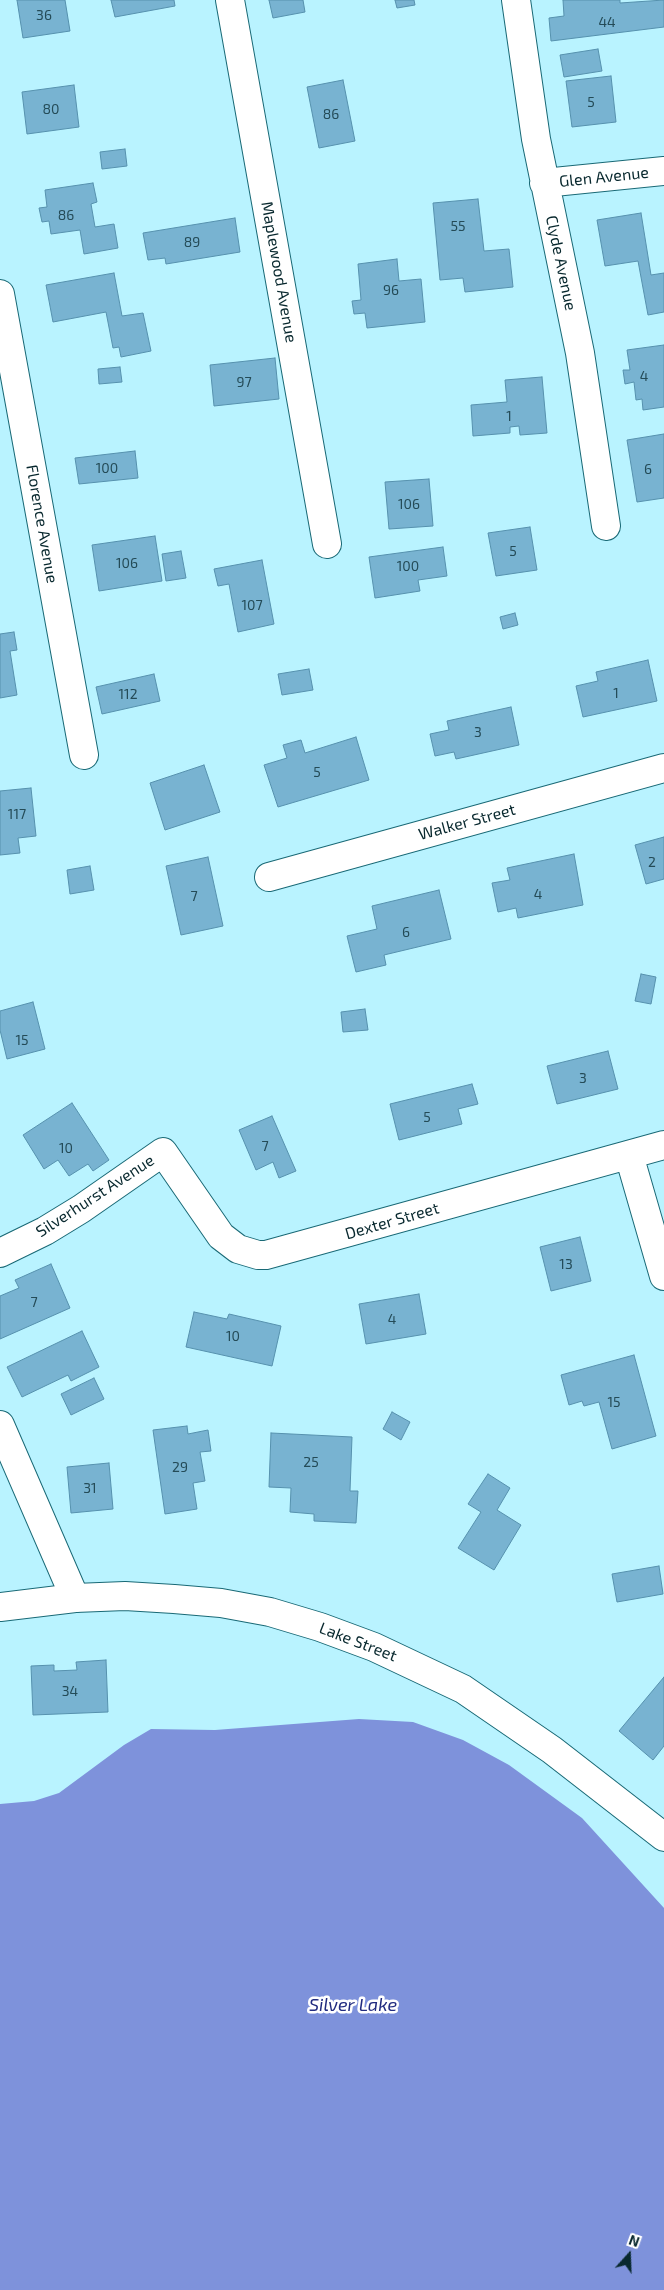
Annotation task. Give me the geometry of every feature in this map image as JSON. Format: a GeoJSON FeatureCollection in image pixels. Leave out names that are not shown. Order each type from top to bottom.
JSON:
{"type":"FeatureCollection","features":[{"type":"Feature","properties":{"kind":"street","name":"Maplewood Avenue"},"geometry":{"type":"LineString","coordinates":[[230,0],[327,544]]}},
{"type":"Feature","properties":{"kind":"street","name":"Clyde Avenue"},"geometry":{"type":"LineString","coordinates":[[516,0],[527,88],[544,183],[580,354],[606,526]]}},
{"type":"Feature","properties":{"kind":"street","name":"Glen Avenue"},"geometry":{"type":"LineString","coordinates":[[544,183],[664,171]]}},
{"type":"Feature","properties":{"kind":"street","name":"Florence Avenue"},"geometry":{"type":"LineString","coordinates":[[0,294],[84,755]]}},
{"type":"Feature","properties":{"kind":"street","name":"Walker Street"},"geometry":{"type":"LineString","coordinates":[[269,877],[664,768]]}},
{"type":"Feature","properties":{"kind":"street","name":"Dexter Street"},"geometry":{"type":"LineString","coordinates":[[163,1152],[221,1236],[238,1249],[258,1255],[274,1254],[664,1145]]}},
{"type":"Feature","properties":{"kind":"street","name":"Silverhurst Avenue"},"geometry":{"type":"LineString","coordinates":[[0,1253],[45,1231],[81,1209],[163,1152]]}},
{"type":"Feature","properties":{"kind":"street"},"geometry":{"type":"LineString","coordinates":[[629,1155],[664,1276]]}},
{"type":"Feature","properties":{"kind":"street"},"geometry":{"type":"LineString","coordinates":[[0,1425],[75,1598]]}},
{"type":"Feature","properties":{"kind":"street","name":"Lake Street"},"geometry":{"type":"LineString","coordinates":[[0,1607],[75,1598],[125,1596],[221,1603],[270,1612],[374,1646],[463,1689],[552,1750],[663,1836]]}},
{"type":"Feature","properties":{"kind":"water","name":"Silver Lake"},"geometry":{"type":"Polygon","coordinates":[[[359,1719],[413,1722],[463,1740],[509,1765],[582,1818],[664,1908],[664,2290],[0,2290],[0,1804],[34,1801],[59,1793],[124,1745],[151,1729],[215,1730],[359,1719]]]}},
{"type":"Feature","properties":{"kind":"building"},"geometry":{"type":"Polygon","coordinates":[[[17,0],[65,0],[70,31],[23,38],[17,0]]]}},
{"type":"Feature","properties":{"kind":"building"},"geometry":{"type":"Polygon","coordinates":[[[111,0],[174,0],[175,6],[115,17],[111,0]]]}},
{"type":"Feature","properties":{"kind":"building"},"geometry":{"type":"Polygon","coordinates":[[[269,0],[303,0],[305,12],[273,18],[269,0]]]}},
{"type":"Feature","properties":{"kind":"building"},"geometry":{"type":"Polygon","coordinates":[[[395,0],[414,0],[415,5],[397,8],[395,0]]]}},
{"type":"Feature","properties":{"kind":"building"},"geometry":{"type":"Polygon","coordinates":[[[563,0],[620,0],[620,3],[664,0],[664,27],[551,41],[549,18],[564,16],[563,0]]]}},
{"type":"Feature","properties":{"kind":"building"},"geometry":{"type":"Polygon","coordinates":[[[598,49],[602,71],[564,77],[560,55],[598,49]]]}},
{"type":"Feature","properties":{"kind":"building"},"geometry":{"type":"Polygon","coordinates":[[[611,76],[616,122],[572,127],[566,81],[611,76]]]}},
{"type":"Feature","properties":{"kind":"building"},"geometry":{"type":"Polygon","coordinates":[[[343,80],[355,141],[319,148],[307,87],[343,80]]]}},
{"type":"Feature","properties":{"kind":"building"},"geometry":{"type":"Polygon","coordinates":[[[74,85],[79,127],[27,134],[22,92],[74,85]]]}},
{"type":"Feature","properties":{"kind":"building"},"geometry":{"type":"Polygon","coordinates":[[[125,149],[127,166],[102,169],[100,152],[125,149]]]}},
{"type":"Feature","properties":{"kind":"building"},"geometry":{"type":"Polygon","coordinates":[[[93,183],[97,202],[91,204],[95,227],[114,224],[118,248],[84,254],[80,230],[51,234],[49,221],[42,222],[39,208],[47,207],[45,190],[93,183]]]}},
{"type":"Feature","properties":{"kind":"building"},"geometry":{"type":"Polygon","coordinates":[[[478,199],[484,251],[509,249],[513,287],[465,292],[463,278],[440,280],[433,203],[478,199]]]}},
{"type":"Feature","properties":{"kind":"building"},"geometry":{"type":"Polygon","coordinates":[[[641,213],[651,275],[664,273],[664,312],[648,315],[638,261],[605,266],[597,220],[641,213]]]}},
{"type":"Feature","properties":{"kind":"building"},"geometry":{"type":"Polygon","coordinates":[[[235,218],[240,252],[166,264],[165,258],[148,260],[143,233],[235,218]]]}},
{"type":"Feature","properties":{"kind":"building"},"geometry":{"type":"Polygon","coordinates":[[[397,259],[399,281],[421,279],[425,322],[367,328],[365,313],[354,314],[352,301],[361,300],[358,264],[397,259]]]}},
{"type":"Feature","properties":{"kind":"building"},"geometry":{"type":"Polygon","coordinates":[[[114,273],[122,316],[143,313],[151,351],[121,357],[119,347],[113,348],[106,312],[53,322],[46,285],[114,273]]]}},
{"type":"Feature","properties":{"kind":"building"},"geometry":{"type":"Polygon","coordinates":[[[664,345],[664,407],[643,410],[642,399],[636,400],[634,382],[625,384],[623,370],[630,370],[627,350],[664,345]]]}},
{"type":"Feature","properties":{"kind":"building"},"geometry":{"type":"Polygon","coordinates":[[[275,358],[279,399],[214,406],[210,365],[275,358]]]}},
{"type":"Feature","properties":{"kind":"building"},"geometry":{"type":"Polygon","coordinates":[[[120,367],[122,382],[99,384],[98,369],[120,367]]]}},
{"type":"Feature","properties":{"kind":"building"},"geometry":{"type":"Polygon","coordinates":[[[542,377],[547,433],[520,435],[519,426],[510,427],[510,433],[473,436],[471,405],[507,402],[505,380],[542,377]]]}},
{"type":"Feature","properties":{"kind":"building"},"geometry":{"type":"Polygon","coordinates":[[[664,434],[664,498],[637,502],[627,440],[664,434]]]}},
{"type":"Feature","properties":{"kind":"building"},"geometry":{"type":"Polygon","coordinates":[[[135,451],[138,478],[79,484],[75,458],[135,451]]]}},
{"type":"Feature","properties":{"kind":"building"},"geometry":{"type":"Polygon","coordinates":[[[429,479],[433,526],[389,529],[385,482],[429,479]]]}},
{"type":"Feature","properties":{"kind":"building"},"geometry":{"type":"Polygon","coordinates":[[[530,527],[537,570],[496,576],[488,533],[530,527]]]}},
{"type":"Feature","properties":{"kind":"building"},"geometry":{"type":"Polygon","coordinates":[[[155,536],[162,581],[99,591],[92,545],[155,536]]]}},
{"type":"Feature","properties":{"kind":"building"},"geometry":{"type":"Polygon","coordinates":[[[443,547],[447,576],[418,580],[420,591],[375,598],[369,557],[443,547]]]}},
{"type":"Feature","properties":{"kind":"building"},"geometry":{"type":"Polygon","coordinates":[[[181,551],[186,578],[166,581],[162,554],[181,551]]]}},
{"type":"Feature","properties":{"kind":"building"},"geometry":{"type":"Polygon","coordinates":[[[262,560],[274,624],[238,632],[229,584],[218,586],[214,569],[262,560]]]}},
{"type":"Feature","properties":{"kind":"building"},"geometry":{"type":"Polygon","coordinates":[[[515,613],[518,625],[503,629],[500,617],[515,613]]]}},
{"type":"Feature","properties":{"kind":"building"},"geometry":{"type":"Polygon","coordinates":[[[14,632],[17,650],[10,651],[17,695],[0,698],[0,634],[14,632]]]}},
{"type":"Feature","properties":{"kind":"building"},"geometry":{"type":"Polygon","coordinates":[[[648,660],[657,701],[583,717],[576,686],[598,681],[596,672],[648,660]]]}},
{"type":"Feature","properties":{"kind":"building"},"geometry":{"type":"Polygon","coordinates":[[[309,669],[313,690],[282,695],[278,674],[309,669]]]}},
{"type":"Feature","properties":{"kind":"building"},"geometry":{"type":"Polygon","coordinates":[[[154,674],[160,701],[102,714],[96,687],[154,674]]]}},
{"type":"Feature","properties":{"kind":"building"},"geometry":{"type":"Polygon","coordinates":[[[511,707],[519,745],[456,759],[454,752],[435,756],[430,734],[449,730],[447,721],[511,707]]]}},
{"type":"Feature","properties":{"kind":"building"},"geometry":{"type":"Polygon","coordinates":[[[356,737],[369,780],[278,807],[264,765],[287,758],[283,745],[301,740],[305,753],[356,737]]]}},
{"type":"Feature","properties":{"kind":"building"},"geometry":{"type":"Polygon","coordinates":[[[204,765],[220,812],[165,830],[150,783],[204,765]]]}},
{"type":"Feature","properties":{"kind":"building"},"geometry":{"type":"Polygon","coordinates":[[[31,788],[36,836],[18,838],[20,853],[0,855],[0,791],[31,788]]]}},
{"type":"Feature","properties":{"kind":"building"},"geometry":{"type":"Polygon","coordinates":[[[664,837],[664,879],[646,884],[635,845],[664,837]]]}},
{"type":"Feature","properties":{"kind":"building"},"geometry":{"type":"Polygon","coordinates":[[[574,854],[583,905],[518,918],[516,908],[498,912],[492,883],[510,880],[507,868],[574,854]]]}},
{"type":"Feature","properties":{"kind":"building"},"geometry":{"type":"Polygon","coordinates":[[[208,857],[223,926],[181,935],[166,866],[208,857]]]}},
{"type":"Feature","properties":{"kind":"building"},"geometry":{"type":"Polygon","coordinates":[[[90,866],[94,890],[70,894],[67,870],[90,866]]]}},
{"type":"Feature","properties":{"kind":"building"},"geometry":{"type":"Polygon","coordinates":[[[439,890],[451,939],[384,955],[386,965],[356,972],[347,936],[377,929],[372,906],[439,890]]]}},
{"type":"Feature","properties":{"kind":"building"},"geometry":{"type":"Polygon","coordinates":[[[641,974],[656,977],[651,1004],[635,1001],[641,974]]]}},
{"type":"Feature","properties":{"kind":"building"},"geometry":{"type":"Polygon","coordinates":[[[33,1002],[45,1049],[7,1059],[0,1030],[0,1011],[33,1002]]]}},
{"type":"Feature","properties":{"kind":"building"},"geometry":{"type":"Polygon","coordinates":[[[365,1009],[368,1030],[343,1032],[341,1012],[365,1009]]]}},
{"type":"Feature","properties":{"kind":"building"},"geometry":{"type":"Polygon","coordinates":[[[608,1051],[618,1089],[557,1104],[547,1066],[608,1051]]]}},
{"type":"Feature","properties":{"kind":"building"},"geometry":{"type":"Polygon","coordinates":[[[472,1084],[478,1104],[458,1109],[462,1124],[399,1140],[390,1104],[472,1084]]]}},
{"type":"Feature","properties":{"kind":"building"},"geometry":{"type":"Polygon","coordinates":[[[72,1103],[109,1160],[93,1171],[88,1164],[69,1176],[58,1160],[44,1169],[23,1135],[72,1103]]]}},
{"type":"Feature","properties":{"kind":"building"},"geometry":{"type":"Polygon","coordinates":[[[272,1116],[296,1171],[279,1178],[273,1162],[256,1170],[239,1130],[272,1116]]]}},
{"type":"Feature","properties":{"kind":"building"},"geometry":{"type":"Polygon","coordinates":[[[580,1237],[591,1281],[551,1291],[540,1247],[580,1237]]]}},
{"type":"Feature","properties":{"kind":"building"},"geometry":{"type":"Polygon","coordinates":[[[51,1264],[70,1308],[0,1339],[0,1296],[19,1288],[15,1280],[51,1264]]]}},
{"type":"Feature","properties":{"kind":"building"},"geometry":{"type":"Polygon","coordinates":[[[419,1294],[426,1334],[366,1344],[359,1304],[419,1294]]]}},
{"type":"Feature","properties":{"kind":"building"},"geometry":{"type":"Polygon","coordinates":[[[194,1312],[227,1319],[229,1314],[281,1326],[272,1366],[186,1347],[194,1312]]]}},
{"type":"Feature","properties":{"kind":"building"},"geometry":{"type":"Polygon","coordinates":[[[82,1331],[99,1367],[71,1381],[68,1375],[22,1397],[7,1367],[82,1331]]]}},
{"type":"Feature","properties":{"kind":"building"},"geometry":{"type":"Polygon","coordinates":[[[634,1355],[656,1436],[612,1449],[599,1402],[584,1406],[582,1401],[569,1405],[561,1375],[634,1355]]]}},
{"type":"Feature","properties":{"kind":"building"},"geometry":{"type":"Polygon","coordinates":[[[94,1378],[104,1399],[71,1415],[61,1394],[94,1378]]]}},
{"type":"Feature","properties":{"kind":"building"},"geometry":{"type":"Polygon","coordinates":[[[392,1412],[410,1422],[401,1440],[383,1429],[392,1412]]]}},
{"type":"Feature","properties":{"kind":"building"},"geometry":{"type":"Polygon","coordinates":[[[187,1426],[188,1434],[208,1430],[211,1451],[200,1452],[205,1481],[193,1483],[197,1509],[165,1514],[153,1430],[187,1426]]]}},
{"type":"Feature","properties":{"kind":"building"},"geometry":{"type":"Polygon","coordinates":[[[271,1433],[352,1437],[350,1491],[358,1491],[356,1523],[314,1521],[314,1514],[290,1512],[291,1488],[269,1487],[271,1433]]]}},
{"type":"Feature","properties":{"kind":"building"},"geometry":{"type":"Polygon","coordinates":[[[109,1463],[113,1509],[71,1513],[67,1467],[109,1463]]]}},
{"type":"Feature","properties":{"kind":"building"},"geometry":{"type":"Polygon","coordinates":[[[488,1474],[510,1488],[497,1510],[521,1525],[494,1570],[458,1548],[481,1512],[468,1504],[488,1474]]]}},
{"type":"Feature","properties":{"kind":"building"},"geometry":{"type":"Polygon","coordinates":[[[659,1566],[663,1594],[617,1602],[612,1574],[659,1566]]]}},
{"type":"Feature","properties":{"kind":"building"},"geometry":{"type":"Polygon","coordinates":[[[106,1660],[108,1712],[33,1715],[31,1666],[54,1665],[54,1671],[77,1670],[76,1662],[106,1660]]]}},
{"type":"Feature","properties":{"kind":"building"},"geometry":{"type":"Polygon","coordinates":[[[664,1677],[664,1746],[653,1760],[619,1731],[664,1677]]]}}]}
